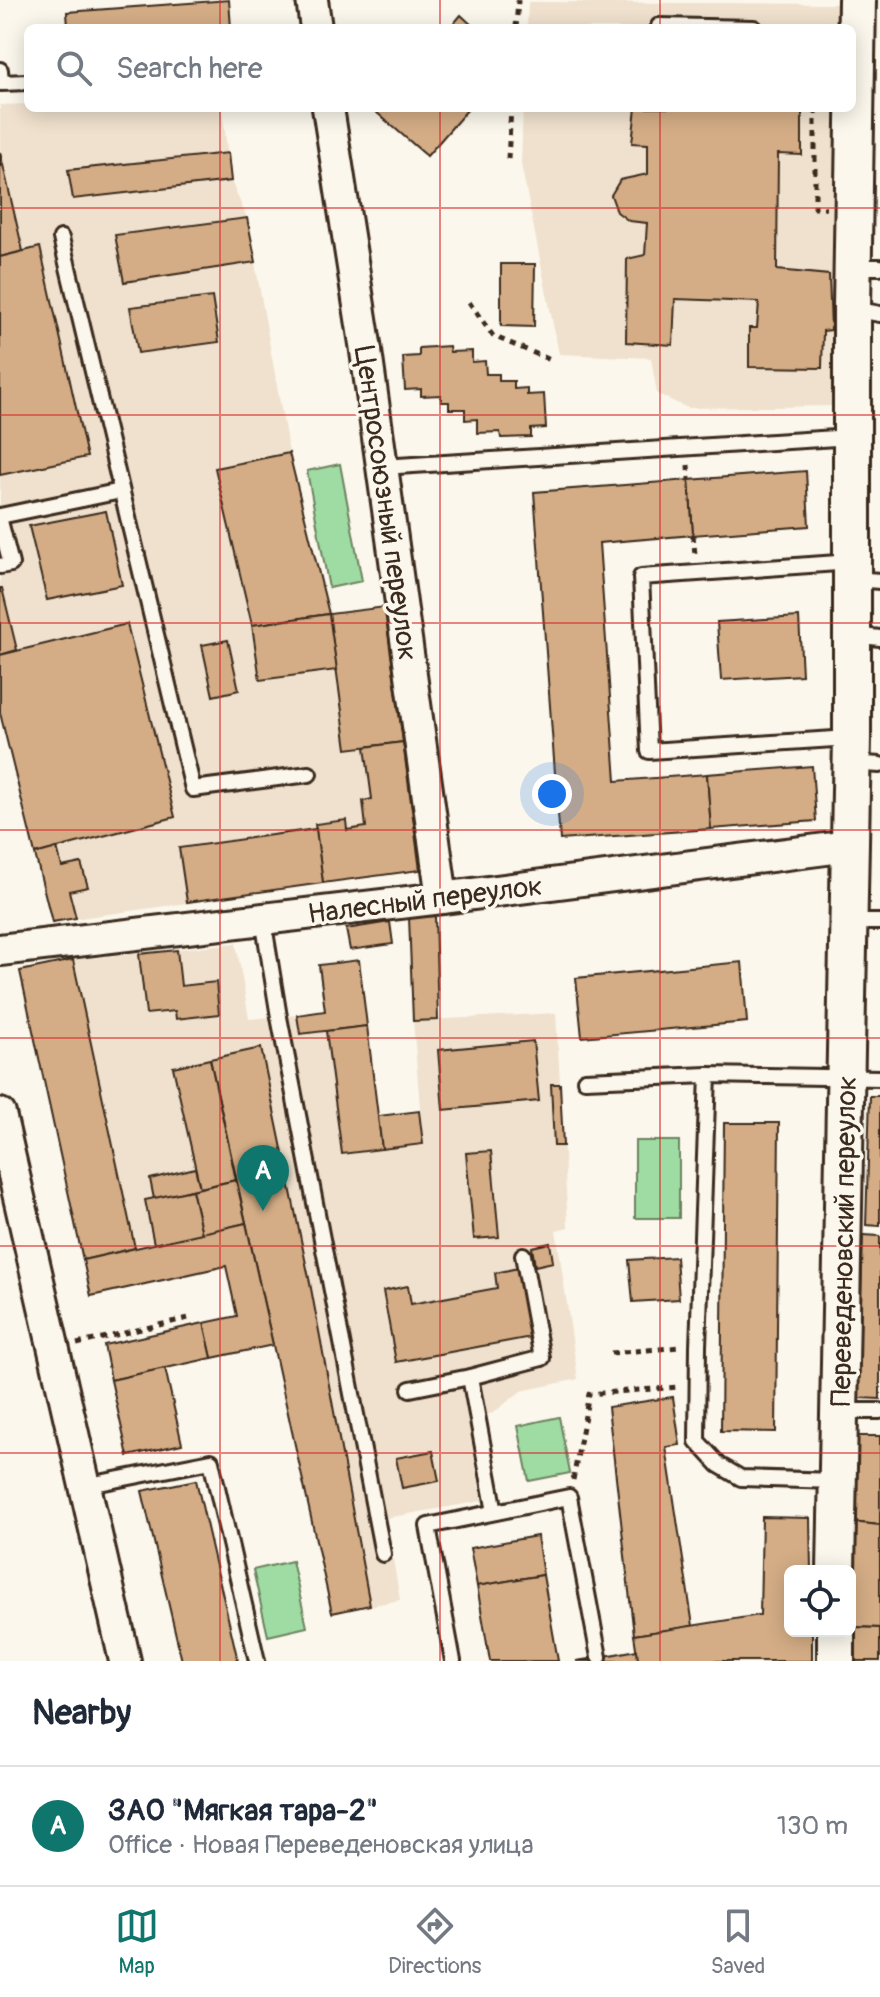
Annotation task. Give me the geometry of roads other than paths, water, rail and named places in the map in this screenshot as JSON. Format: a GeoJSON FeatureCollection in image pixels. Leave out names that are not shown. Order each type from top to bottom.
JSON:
{"type":"FeatureCollection","features":[{"type":"Feature","properties":{"kind":"street"},"geometry":{"type":"LineString","coordinates":[[312,0],[315,24]]}},
{"type":"Feature","properties":{"kind":"street","name":"Переведеновский переулок"},"geometry":{"type":"LineString","coordinates":[[837,1565],[842,1503],[839,1411],[863,1078],[864,922],[849,846],[861,755],[867,637],[852,437],[866,311],[856,104]]}},
{"type":"Feature","properties":{"kind":"street","name":"Центросоюзный переулок"},"geometry":{"type":"LineString","coordinates":[[329,112],[442,898]]}},
{"type":"Feature","properties":{"kind":"street","name":"Налесный переулок"},"geometry":{"type":"LineString","coordinates":[[0,950],[849,846]]}},
{"type":"Feature","properties":{"kind":"street"},"geometry":{"type":"LineString","coordinates":[[0,1114],[125,1661]]}},
{"type":"Feature","properties":{"kind":"street"},"geometry":{"type":"LineString","coordinates":[[836,1637],[836,1661]]}},
{"type":"Feature","properties":{"kind":"lane"},"geometry":{"type":"LineString","coordinates":[[0,70],[1,83],[24,82]]}},
{"type":"Feature","properties":{"kind":"lane"},"geometry":{"type":"LineString","coordinates":[[61,238],[193,789],[309,774]]}},
{"type":"Feature","properties":{"kind":"lane"},"geometry":{"type":"LineString","coordinates":[[382,467],[852,437]]}},
{"type":"Feature","properties":{"kind":"lane"},"geometry":{"type":"LineString","coordinates":[[0,566],[11,564],[0,518],[121,491]]}},
{"type":"Feature","properties":{"kind":"lane"},"geometry":{"type":"LineString","coordinates":[[861,755],[649,751],[641,577],[862,574]]}},
{"type":"Feature","properties":{"kind":"lane"},"geometry":{"type":"LineString","coordinates":[[263,919],[279,1017],[383,1554]]}},
{"type":"Feature","properties":{"kind":"lane"},"geometry":{"type":"LineString","coordinates":[[708,1075],[697,1441],[719,1465],[741,1478],[842,1503]]}},
{"type":"Feature","properties":{"kind":"lane"},"geometry":{"type":"LineString","coordinates":[[585,1080],[708,1075],[863,1078]]}},
{"type":"Feature","properties":{"kind":"lane"},"geometry":{"type":"LineString","coordinates":[[410,1389],[542,1358],[523,1255]]}},
{"type":"Feature","properties":{"kind":"lane"},"geometry":{"type":"LineString","coordinates":[[470,1377],[495,1512]]}},
{"type":"Feature","properties":{"kind":"lane"},"geometry":{"type":"LineString","coordinates":[[839,1411],[880,1411]]}},
{"type":"Feature","properties":{"kind":"lane"},"geometry":{"type":"LineString","coordinates":[[84,1486],[211,1461],[257,1661]]}},
{"type":"Feature","properties":{"kind":"lane"},"geometry":{"type":"LineString","coordinates":[[453,1661],[428,1526],[569,1497],[599,1657]]}},
{"type":"Feature","properties":{"kind":"place","name":"ЗАО \"Мягкая тара-2\""},"geometry":{"type":"Point","coordinates":[263,1211]}}]}
